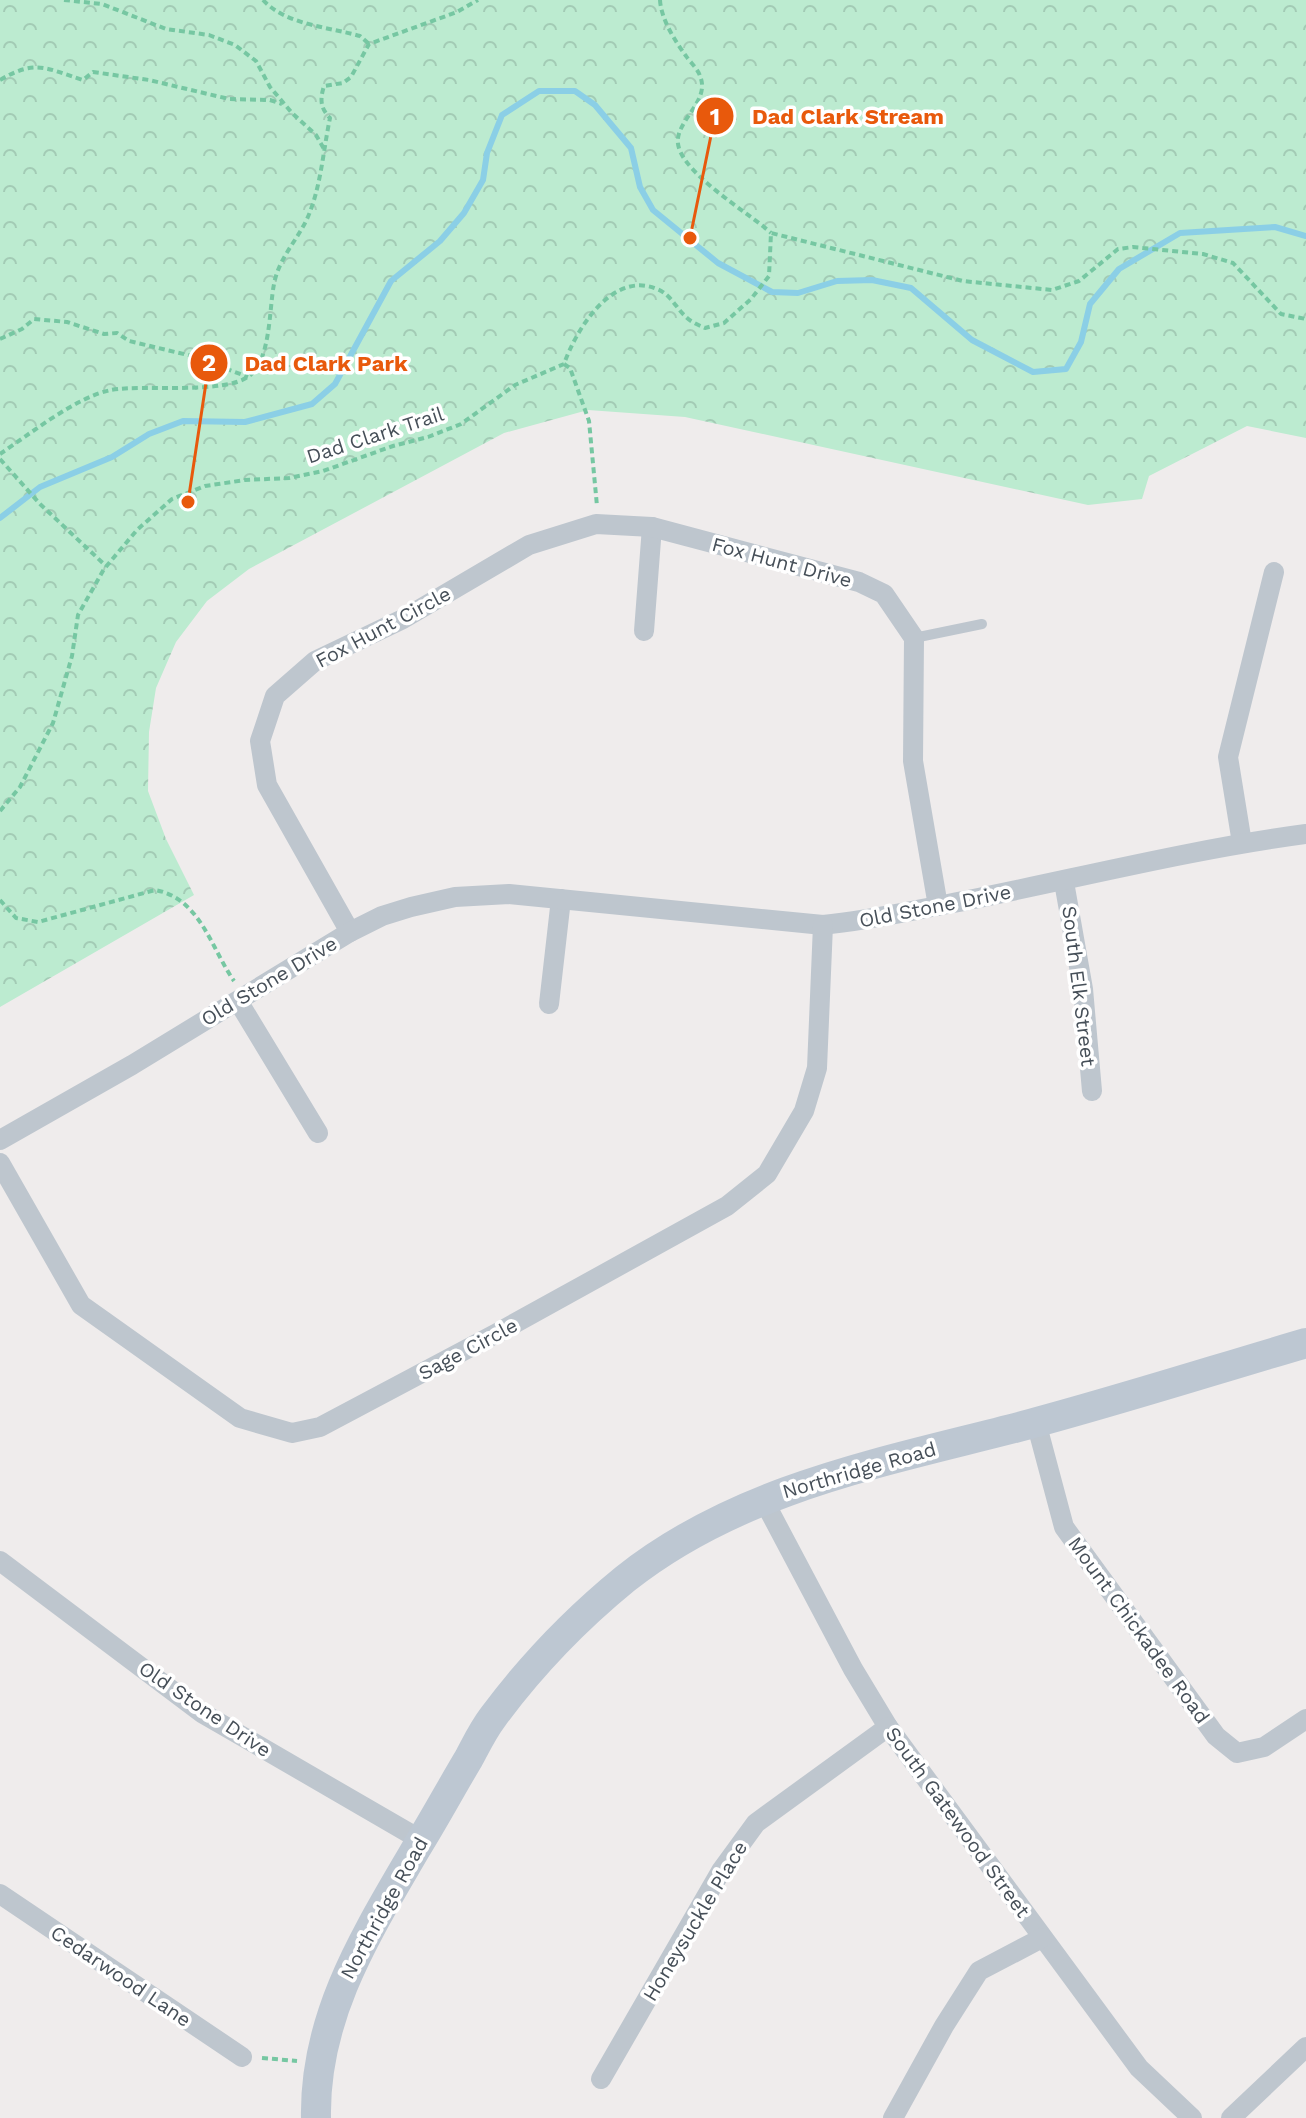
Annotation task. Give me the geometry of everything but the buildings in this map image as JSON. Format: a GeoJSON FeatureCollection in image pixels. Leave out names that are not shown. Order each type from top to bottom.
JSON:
{"type":"FeatureCollection","features":[{"type":"Feature","properties":{"kind":"street","name":"Fox Hunt Circle"},"geometry":{"type":"LineString","coordinates":[[350,932],[267,785],[260,741],[275,696],[315,661],[403,619],[529,545],[596,524],[652,527]]}},
{"type":"Feature","properties":{"kind":"street"},"geometry":{"type":"LineString","coordinates":[[644,631],[652,527]]}},
{"type":"Feature","properties":{"kind":"street","name":"Fox Hunt Drive"},"geometry":{"type":"LineString","coordinates":[[652,527],[859,582],[884,594],[914,638]]}},
{"type":"Feature","properties":{"kind":"street"},"geometry":{"type":"LineString","coordinates":[[1242,843],[1228,757],[1274,572]]}},
{"type":"Feature","properties":{"kind":"street"},"geometry":{"type":"LineString","coordinates":[[914,638],[913,761],[938,906]]}},
{"type":"Feature","properties":{"kind":"street","name":"Old Stone Drive"},"geometry":{"type":"LineString","coordinates":[[0,1140],[350,932],[382,916],[411,907],[455,897],[509,894],[823,925],[862,922],[1242,843],[1306,834]]}},
{"type":"Feature","properties":{"kind":"street","name":"South Elk Street"},"geometry":{"type":"LineString","coordinates":[[1064,882],[1083,989],[1092,1091]]}},
{"type":"Feature","properties":{"kind":"street"},"geometry":{"type":"LineString","coordinates":[[549,1004],[561,899]]}},
{"type":"Feature","properties":{"kind":"street","name":"Sage Circle"},"geometry":{"type":"LineString","coordinates":[[0,1163],[81,1305],[240,1418],[292,1433],[320,1427],[727,1206],[767,1174],[804,1111],[817,1068],[823,925]]}},
{"type":"Feature","properties":{"kind":"street"},"geometry":{"type":"LineString","coordinates":[[241,998],[318,1133]]}},
{"type":"Feature","properties":{"kind":"street","name":"Northridge Road"},"geometry":{"type":"LineString","coordinates":[[316,2118],[319,2065],[329,2019],[358,1947],[491,1719],[554,1645],[624,1580],[708,1525],[763,1499],[812,1481],[1036,1422],[1306,1343]]}},
{"type":"Feature","properties":{"kind":"street","name":"Mount Chickadee Road"},"geometry":{"type":"LineString","coordinates":[[1036,1422],[1064,1527],[1216,1736],[1237,1753],[1264,1747],[1306,1719]]}},
{"type":"Feature","properties":{"kind":"street","name":"South Gatewood Street"},"geometry":{"type":"LineString","coordinates":[[763,1499],[853,1669],[888,1727],[1139,2068],[1192,2118]]}},
{"type":"Feature","properties":{"kind":"street","name":"Old Stone Drive"},"geometry":{"type":"LineString","coordinates":[[3,1570],[239,1737],[421,1840]]}},
{"type":"Feature","properties":{"kind":"street","name":"Honeysuckle Place"},"geometry":{"type":"LineString","coordinates":[[601,2079],[721,1871],[756,1823],[888,1727]]}},
{"type":"Feature","properties":{"kind":"street","name":"Cedarwood Lane"},"geometry":{"type":"LineString","coordinates":[[0,1894],[242,2057]]}},
{"type":"Feature","properties":{"kind":"street"},"geometry":{"type":"LineString","coordinates":[[893,2118],[944,2026],[979,1971],[1042,1938]]}},
{"type":"Feature","properties":{"kind":"street"},"geometry":{"type":"LineString","coordinates":[[1231,2118],[1306,2047]]}},
{"type":"Feature","properties":{"kind":"lane"},"geometry":{"type":"LineString","coordinates":[[914,638],[982,624]]}},
{"type":"Feature","properties":{"kind":"path"},"geometry":{"type":"LineString","coordinates":[[64,0],[102,4],[166,29],[223,39],[256,61],[270,87],[316,135],[324,149]]}},
{"type":"Feature","properties":{"kind":"path"},"geometry":{"type":"LineString","coordinates":[[263,0],[271,9],[284,15],[360,36],[369,44]]}},
{"type":"Feature","properties":{"kind":"path"},"geometry":{"type":"LineString","coordinates":[[106,566],[40,504],[0,456],[83,399],[109,391],[233,384],[248,377],[257,368],[271,321],[274,281],[283,255],[307,218],[330,118],[323,110],[321,97],[324,86],[343,83],[351,77],[369,44],[457,12],[478,0]]}},
{"type":"Feature","properties":{"kind":"path"},"geometry":{"type":"LineString","coordinates":[[660,0],[660,7],[677,44],[700,75],[702,87],[679,133],[677,142],[681,153],[687,163],[722,196],[771,233],[963,281],[1052,290],[1079,281],[1118,249],[1133,247],[1203,254],[1233,263],[1281,314],[1306,319]]}},
{"type":"Feature","properties":{"kind":"path"},"geometry":{"type":"LineString","coordinates":[[0,80],[32,66],[83,80],[93,72],[108,73],[229,99],[270,100],[285,105]]}},
{"type":"Feature","properties":{"kind":"path"},"geometry":{"type":"LineString","coordinates":[[596,524],[597,499],[589,421],[570,368],[564,364],[572,340],[607,298],[632,286],[656,288],[672,299],[685,317],[705,328],[724,323],[769,276],[771,233]]}},
{"type":"Feature","properties":{"kind":"path"},"geometry":{"type":"LineString","coordinates":[[0,339],[22,329],[34,319],[67,322],[93,332],[117,333],[139,344],[192,356],[248,377]]}},
{"type":"Feature","properties":{"kind":"path","name":"Dad Clark Trail"},"geometry":{"type":"LineString","coordinates":[[0,811],[20,787],[53,723],[72,656],[78,615],[106,566],[137,530],[172,499],[205,486],[289,478],[323,471],[428,437],[461,424],[515,385],[564,364]]}},
{"type":"Feature","properties":{"kind":"path"},"geometry":{"type":"LineString","coordinates":[[0,900],[16,918],[38,922],[155,890],[170,893],[190,907],[241,998]]}},
{"type":"Feature","properties":{"kind":"path"},"geometry":{"type":"LineString","coordinates":[[242,2057],[319,2065]]}},
{"type":"Feature","properties":{"kind":"green space"},"geometry":{"type":"Polygon","coordinates":[[[0,0],[1306,0],[1306,438],[1247,426],[1149,476],[1142,499],[1088,505],[685,417],[588,410],[504,433],[249,569],[207,601],[176,642],[156,688],[149,732],[148,791],[166,839],[194,895],[0,1007],[0,0]]]}},
{"type":"Feature","properties":{"kind":"waterway"},"geometry":{"type":"LineString","coordinates":[[0,518],[40,487],[112,457],[149,434],[183,421],[245,422],[312,404],[335,384],[391,281],[440,241],[464,213],[483,180],[487,153],[502,115],[539,91],[575,91],[595,105],[631,148],[640,187],[653,210],[718,263],[772,292],[798,293],[837,281],[872,280],[911,288],[972,340],[1033,372],[1066,369],[1081,342],[1090,304],[1119,269],[1180,233],[1275,227],[1306,236]]}},
{"type":"Feature","properties":{"kind":"place","name":"Dad Clark Stream"},"geometry":{"type":"Point","coordinates":[690,238]}},
{"type":"Feature","properties":{"kind":"place","name":"Dad Clark Park"},"geometry":{"type":"Point","coordinates":[188,502]}}]}
